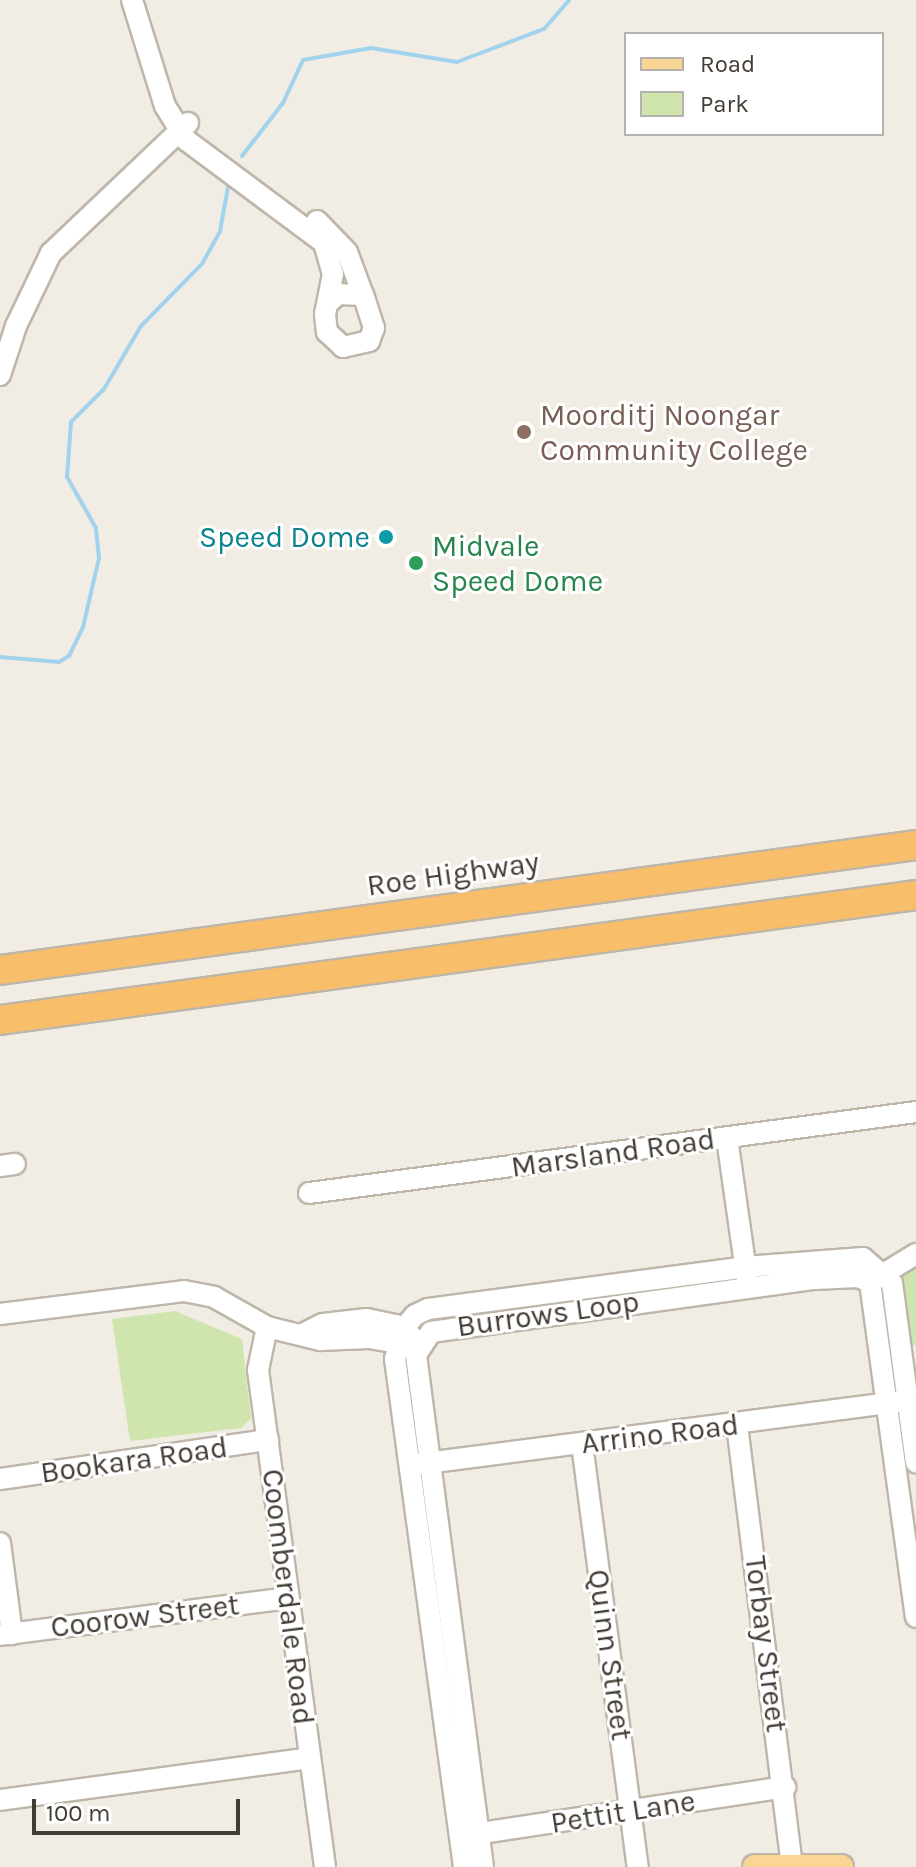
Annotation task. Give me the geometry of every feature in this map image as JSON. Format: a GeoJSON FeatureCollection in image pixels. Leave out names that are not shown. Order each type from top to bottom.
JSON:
{"type":"FeatureCollection","features":[{"type":"Feature","properties":{"kind":"highway","name":"Roe Highway"},"geometry":{"type":"LineString","coordinates":[[0,970],[916,845]]}},
{"type":"Feature","properties":{"kind":"highway"},"geometry":{"type":"LineString","coordinates":[[0,1020],[916,895]]}},
{"type":"Feature","properties":{"kind":"main road"},"geometry":{"type":"LineString","coordinates":[[755,1867],[792,1864],[841,1867]]}},
{"type":"Feature","properties":{"kind":"street"},"geometry":{"type":"LineString","coordinates":[[132,0],[158,85],[187,131],[324,243],[333,274],[327,332],[336,344],[355,348],[373,333],[363,295],[339,240],[187,131]]}},
{"type":"Feature","properties":{"kind":"street"},"geometry":{"type":"LineString","coordinates":[[0,375],[16,326],[51,253],[187,131]]}},
{"type":"Feature","properties":{"kind":"street"},"geometry":{"type":"LineString","coordinates":[[328,303],[338,294],[363,295]]}},
{"type":"Feature","properties":{"kind":"street"},"geometry":{"type":"LineString","coordinates":[[0,348],[16,326]]}},
{"type":"Feature","properties":{"kind":"street","name":"Marsland Road"},"geometry":{"type":"LineString","coordinates":[[309,1193],[916,1112]]}},
{"type":"Feature","properties":{"kind":"street"},"geometry":{"type":"LineString","coordinates":[[727,1138],[746,1277]]}},
{"type":"Feature","properties":{"kind":"street"},"geometry":{"type":"LineString","coordinates":[[877,1277],[916,1254]]}},
{"type":"Feature","properties":{"kind":"street","name":"Burrows Loop"},"geometry":{"type":"LineString","coordinates":[[483,1867],[469,1835],[420,1463],[410,1340],[467,1314],[813,1269],[848,1276],[877,1277]]}},
{"type":"Feature","properties":{"kind":"street"},"geometry":{"type":"LineString","coordinates":[[877,1277],[892,1283],[910,1360],[898,1402],[916,1462]]}},
{"type":"Feature","properties":{"kind":"street"},"geometry":{"type":"LineString","coordinates":[[877,1277],[898,1402],[916,1617]]}},
{"type":"Feature","properties":{"kind":"street"},"geometry":{"type":"LineString","coordinates":[[0,1314],[184,1291],[214,1297],[267,1327],[326,1341],[369,1338],[410,1340]]}},
{"type":"Feature","properties":{"kind":"street","name":"Coomberdale Road"},"geometry":{"type":"LineString","coordinates":[[267,1327],[258,1370],[325,1867]]}},
{"type":"Feature","properties":{"kind":"street","name":"Arrino Road"},"geometry":{"type":"LineString","coordinates":[[420,1463],[737,1425],[898,1402]]}},
{"type":"Feature","properties":{"kind":"street","name":"Torbay Street"},"geometry":{"type":"LineString","coordinates":[[737,1425],[785,1787],[792,1864]]}},
{"type":"Feature","properties":{"kind":"street","name":"Bookara Road"},"geometry":{"type":"LineString","coordinates":[[0,1479],[268,1440]]}},
{"type":"Feature","properties":{"kind":"street","name":"Quinn Street"},"geometry":{"type":"LineString","coordinates":[[582,1444],[638,1867]]}},
{"type":"Feature","properties":{"kind":"street"},"geometry":{"type":"LineString","coordinates":[[0,1543],[6,1634]]}},
{"type":"Feature","properties":{"kind":"street","name":"Coorow Street"},"geometry":{"type":"LineString","coordinates":[[6,1634],[289,1598]]}},
{"type":"Feature","properties":{"kind":"street"},"geometry":{"type":"LineString","coordinates":[[0,1800],[309,1758]]}},
{"type":"Feature","properties":{"kind":"street","name":"Pettit Lane"},"geometry":{"type":"LineString","coordinates":[[469,1835],[785,1787]]}},
{"type":"Feature","properties":{"kind":"street","name":"Burrows Loop"},"geometry":{"type":"LineString","coordinates":[[464,1867],[469,1835]]}},
{"type":"Feature","properties":{"kind":"green space"},"geometry":{"type":"Polygon","coordinates":[[[916,1258],[916,1346],[909,1342],[895,1277],[916,1258]]]}},
{"type":"Feature","properties":{"kind":"green space"},"geometry":{"type":"Polygon","coordinates":[[[175,1311],[242,1339],[251,1419],[241,1428],[130,1441],[112,1319],[175,1311]]]}},
{"type":"Feature","properties":{"kind":"waterway"},"geometry":{"type":"LineString","coordinates":[[242,156],[283,103],[303,60],[371,48],[457,62],[544,29],[569,0]]}},
{"type":"Feature","properties":{"kind":"waterway"},"geometry":{"type":"LineString","coordinates":[[0,657],[59,662],[69,656],[83,627],[99,558],[96,528],[67,477],[71,422],[104,389],[141,326],[202,264],[220,231],[229,182]]}},
{"type":"Feature","properties":{"kind":"place","name":"Moorditj Noongar Community College"},"geometry":{"type":"Point","coordinates":[524,432]}},
{"type":"Feature","properties":{"kind":"place","name":"Speed Dome"},"geometry":{"type":"Point","coordinates":[386,537]}},
{"type":"Feature","properties":{"kind":"place","name":"Midvale Speed Dome"},"geometry":{"type":"Point","coordinates":[416,563]}}]}
